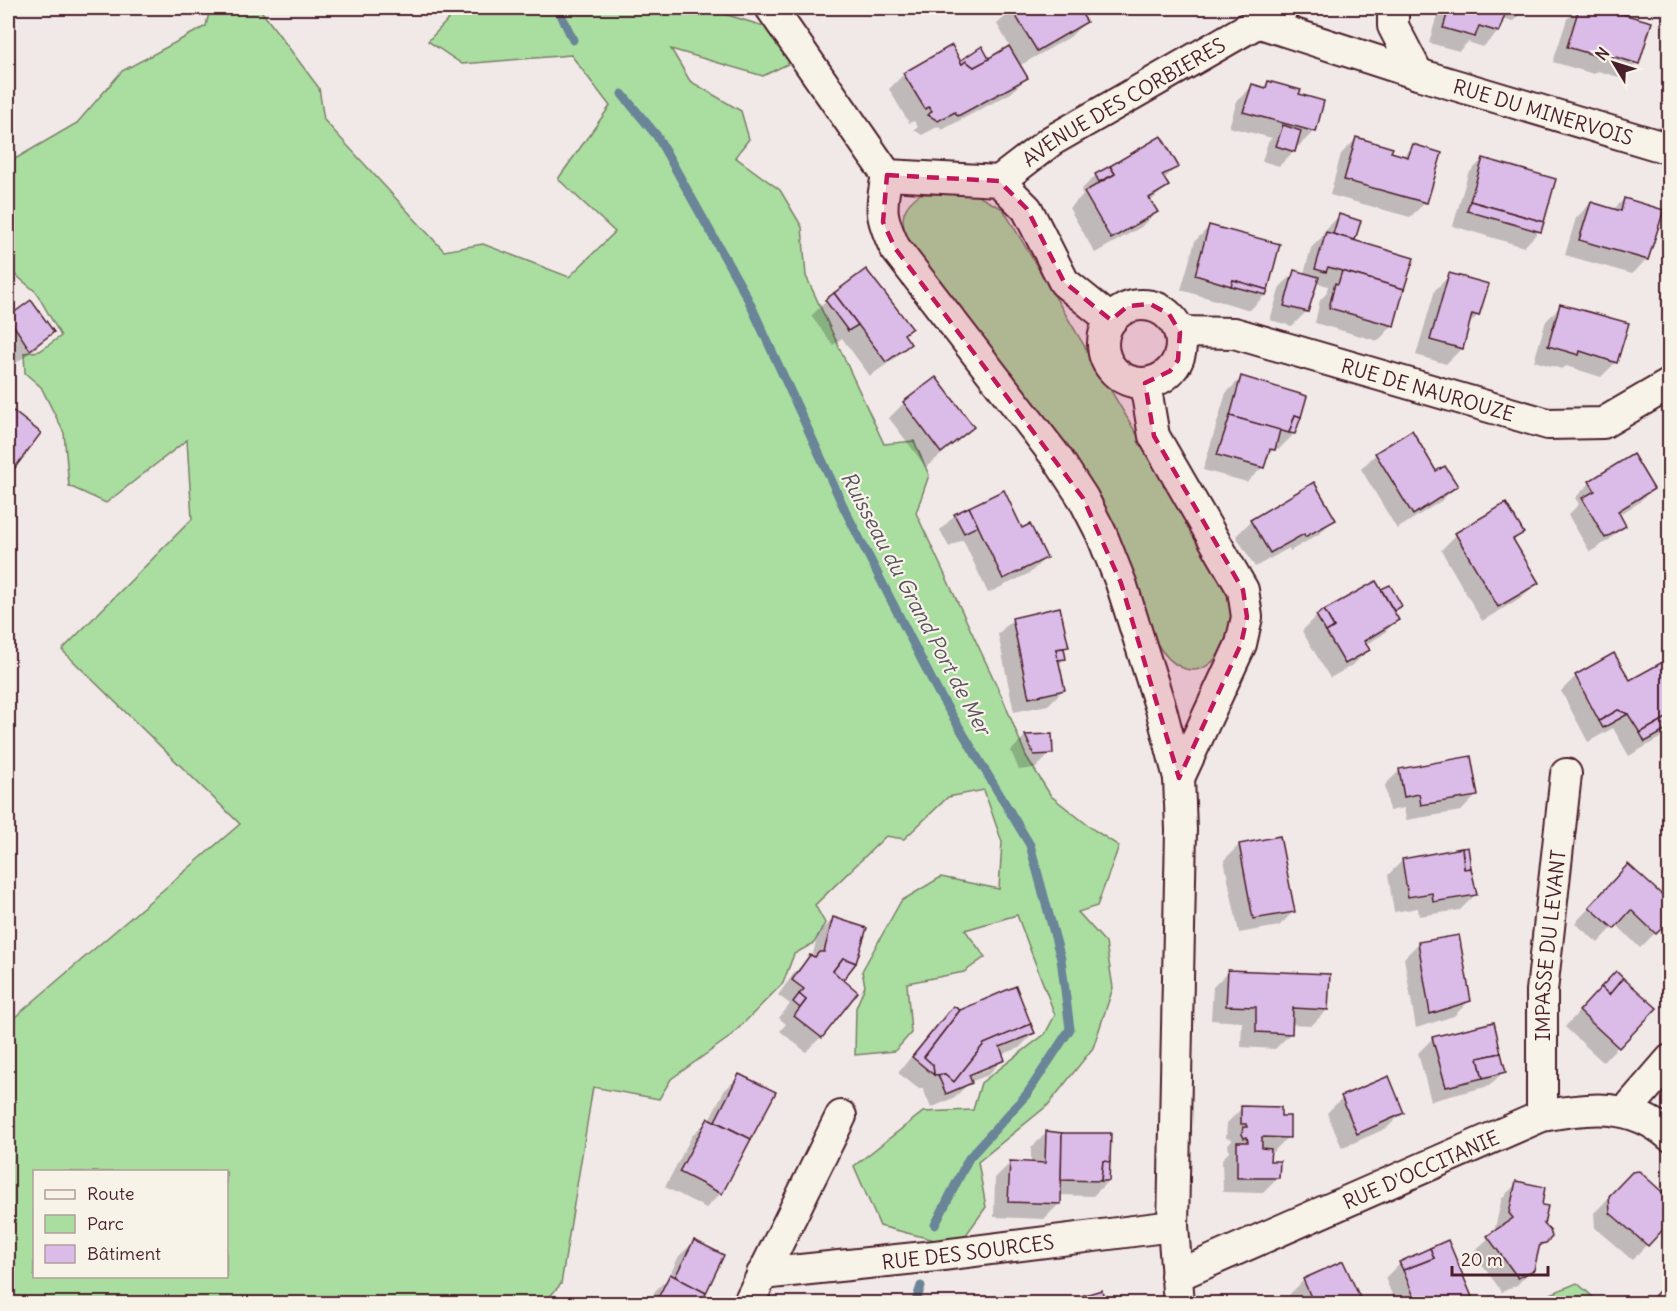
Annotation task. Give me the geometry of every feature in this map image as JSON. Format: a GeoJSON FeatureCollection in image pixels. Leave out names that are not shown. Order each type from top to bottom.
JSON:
{"type":"FeatureCollection","features":[{"type":"Feature","properties":{"kind":"street"},"geometry":{"type":"LineString","coordinates":[[771,8],[887,176],[881,204],[883,222],[895,248],[1057,458],[1083,498],[1101,533],[1121,583],[1145,657],[1179,778],[1180,888],[1173,1226],[1177,1289]]}},
{"type":"Feature","properties":{"kind":"street"},"geometry":{"type":"LineString","coordinates":[[1394,8],[1393,26],[1418,74]]}},
{"type":"Feature","properties":{"kind":"street","name":"RUE DU MINERVOIS"},"geometry":{"type":"LineString","coordinates":[[1270,15],[1418,74],[1670,149]]}},
{"type":"Feature","properties":{"kind":"street","name":"AVENUE DES CORBIERES"},"geometry":{"type":"LineString","coordinates":[[999,181],[1051,141],[1270,15]]}},
{"type":"Feature","properties":{"kind":"street"},"geometry":{"type":"LineString","coordinates":[[887,176],[999,181],[1027,208],[1064,282],[1111,320]]}},
{"type":"Feature","properties":{"kind":"street"},"geometry":{"type":"LineString","coordinates":[[1150,304],[1168,314],[1180,332],[1182,346],[1179,360],[1170,372],[1158,380],[1145,383],[1127,380],[1113,370],[1104,354],[1103,336],[1111,320],[1128,306],[1150,304]]}},
{"type":"Feature","properties":{"kind":"street","name":"RUE DE NAUROUZE"},"geometry":{"type":"LineString","coordinates":[[1180,332],[1234,333],[1548,424],[1603,423],[1670,384]]}},
{"type":"Feature","properties":{"kind":"street"},"geometry":{"type":"LineString","coordinates":[[1145,383],[1154,436],[1244,590],[1247,617],[1241,644],[1179,778]]}},
{"type":"Feature","properties":{"kind":"street","name":"IMPASSE DU LEVANT"},"geometry":{"type":"LineString","coordinates":[[1542,1116],[1542,991],[1566,774]]}},
{"type":"Feature","properties":{"kind":"street"},"geometry":{"type":"LineString","coordinates":[[1625,1112],[1670,1060]]}},
{"type":"Feature","properties":{"kind":"street","name":"RUE D'OCCITANIE"},"geometry":{"type":"LineString","coordinates":[[1177,1289],[1542,1116],[1600,1108],[1625,1112],[1646,1119],[1670,1136]]}},
{"type":"Feature","properties":{"kind":"street"},"geometry":{"type":"LineString","coordinates":[[748,1304],[841,1116]]}},
{"type":"Feature","properties":{"kind":"street","name":"RUE DES SOURCES"},"geometry":{"type":"LineString","coordinates":[[762,1274],[935,1256],[1173,1226]]}},
{"type":"Feature","properties":{"kind":"highlighted area"},"geometry":{"type":"Polygon","coordinates":[[[887,175],[999,181],[1027,209],[1064,282],[1111,320],[1128,306],[1150,304],[1169,314],[1180,332],[1178,360],[1170,371],[1145,383],[1154,436],[1243,590],[1247,617],[1241,644],[1179,778],[1121,583],[1083,498],[895,248],[883,222],[887,175]]]}},
{"type":"Feature","properties":{"kind":"green space"},"geometry":{"type":"Polygon","coordinates":[[[210,8],[262,8],[262,12],[319,88],[324,120],[444,251],[483,244],[569,277],[615,232],[558,179],[610,106],[571,55],[462,64],[428,41],[459,8],[705,8],[773,29],[798,59],[763,76],[671,49],[690,81],[741,111],[749,139],[735,157],[780,190],[802,227],[806,276],[884,444],[914,441],[929,475],[916,513],[1003,699],[1026,756],[1051,796],[1094,830],[1119,846],[1097,906],[1078,912],[1106,943],[1113,988],[1093,1048],[1048,1105],[978,1162],[986,1207],[958,1246],[880,1226],[854,1166],[923,1112],[973,1110],[981,1083],[1045,1034],[1055,1015],[1017,915],[965,930],[985,957],[964,972],[907,983],[911,1033],[895,1051],[855,1055],[856,1008],[865,986],[862,971],[901,901],[941,877],[999,889],[1002,842],[984,790],[948,797],[904,839],[886,836],[815,905],[825,923],[814,943],[794,954],[783,983],[730,1037],[671,1079],[659,1099],[593,1087],[561,1284],[544,1303],[8,1303],[8,1023],[240,824],[62,650],[192,519],[187,440],[106,503],[69,486],[64,433],[41,387],[25,373],[24,353],[40,351],[61,336],[36,292],[12,272],[8,272],[8,163],[77,123],[122,71],[206,26],[210,8]]]}},
{"type":"Feature","properties":{"kind":"green space"},"geometry":{"type":"Polygon","coordinates":[[[920,194],[974,194],[1003,209],[1230,591],[1232,610],[1230,628],[1216,657],[1206,666],[1195,670],[1182,668],[1169,659],[1156,642],[1116,531],[1101,497],[1066,447],[907,238],[903,224],[904,213],[910,203],[920,194]]]}},
{"type":"Feature","properties":{"kind":"green space"},"geometry":{"type":"Polygon","coordinates":[[[1577,1283],[1600,1303],[1529,1303],[1577,1283]]]}},
{"type":"Feature","properties":{"kind":"building"},"geometry":{"type":"Polygon","coordinates":[[[1011,8],[1078,8],[1087,22],[1037,51],[1011,8]]]}},
{"type":"Feature","properties":{"kind":"building"},"geometry":{"type":"Polygon","coordinates":[[[1449,8],[1507,8],[1499,32],[1479,26],[1475,37],[1443,28],[1449,8]]]}},
{"type":"Feature","properties":{"kind":"building"},"geometry":{"type":"Polygon","coordinates":[[[1579,8],[1600,8],[1652,22],[1639,64],[1612,56],[1611,60],[1567,47],[1579,8]]]}},
{"type":"Feature","properties":{"kind":"building"},"geometry":{"type":"Polygon","coordinates":[[[952,45],[962,64],[966,61],[974,67],[1009,46],[1028,78],[958,116],[955,112],[938,121],[928,115],[932,111],[929,107],[925,109],[903,73],[952,45]]]}},
{"type":"Feature","properties":{"kind":"building"},"geometry":{"type":"Polygon","coordinates":[[[982,46],[989,59],[974,67],[966,61],[962,64],[960,61],[982,46]]]}},
{"type":"Feature","properties":{"kind":"building"},"geometry":{"type":"Polygon","coordinates":[[[1268,81],[1301,90],[1299,94],[1324,101],[1316,132],[1243,112],[1252,84],[1266,88],[1268,81]]]}},
{"type":"Feature","properties":{"kind":"building"},"geometry":{"type":"Polygon","coordinates":[[[1283,125],[1301,131],[1295,152],[1276,146],[1283,125]]]}},
{"type":"Feature","properties":{"kind":"building"},"geometry":{"type":"Polygon","coordinates":[[[1161,136],[1179,167],[1162,175],[1169,186],[1149,198],[1158,212],[1111,239],[1084,192],[1115,174],[1110,166],[1161,136]]]}},
{"type":"Feature","properties":{"kind":"building"},"geometry":{"type":"Polygon","coordinates":[[[1356,137],[1393,148],[1391,152],[1408,157],[1413,144],[1442,153],[1427,203],[1344,180],[1356,137]]]}},
{"type":"Feature","properties":{"kind":"building"},"geometry":{"type":"Polygon","coordinates":[[[1483,158],[1556,179],[1544,222],[1470,201],[1483,158]]]}},
{"type":"Feature","properties":{"kind":"building"},"geometry":{"type":"Polygon","coordinates":[[[1110,166],[1115,174],[1099,182],[1095,174],[1110,166]]]}},
{"type":"Feature","properties":{"kind":"building"},"geometry":{"type":"Polygon","coordinates":[[[1624,198],[1664,210],[1648,260],[1579,240],[1591,202],[1621,211],[1624,198]]]}},
{"type":"Feature","properties":{"kind":"building"},"geometry":{"type":"Polygon","coordinates":[[[1470,201],[1544,222],[1541,232],[1467,211],[1470,201]]]}},
{"type":"Feature","properties":{"kind":"building"},"geometry":{"type":"Polygon","coordinates":[[[1339,214],[1361,221],[1355,240],[1333,234],[1339,214]]]}},
{"type":"Feature","properties":{"kind":"building"},"geometry":{"type":"Polygon","coordinates":[[[1209,225],[1280,244],[1268,290],[1233,280],[1231,286],[1195,275],[1209,225]]]}},
{"type":"Feature","properties":{"kind":"building"},"geometry":{"type":"Polygon","coordinates":[[[1326,232],[1414,258],[1404,289],[1328,267],[1326,272],[1315,269],[1326,232]]]}},
{"type":"Feature","properties":{"kind":"building"},"geometry":{"type":"Polygon","coordinates":[[[866,269],[912,328],[904,334],[911,344],[886,362],[834,293],[866,269]]]}},
{"type":"Feature","properties":{"kind":"building"},"geometry":{"type":"Polygon","coordinates":[[[1294,270],[1319,277],[1308,312],[1284,306],[1294,270]]]}},
{"type":"Feature","properties":{"kind":"building"},"geometry":{"type":"Polygon","coordinates":[[[1342,271],[1404,289],[1394,326],[1329,308],[1335,283],[1338,284],[1342,271]]]}},
{"type":"Feature","properties":{"kind":"building"},"geometry":{"type":"Polygon","coordinates":[[[1449,273],[1489,284],[1479,316],[1472,314],[1463,349],[1430,340],[1449,273]]]}},
{"type":"Feature","properties":{"kind":"building"},"geometry":{"type":"Polygon","coordinates":[[[1233,280],[1268,290],[1266,295],[1231,286],[1233,280]]]}},
{"type":"Feature","properties":{"kind":"building"},"geometry":{"type":"Polygon","coordinates":[[[834,293],[858,325],[848,331],[825,300],[834,293]]]}},
{"type":"Feature","properties":{"kind":"building"},"geometry":{"type":"Polygon","coordinates":[[[31,300],[54,332],[30,350],[8,317],[31,300]]]}},
{"type":"Feature","properties":{"kind":"building"},"geometry":{"type":"Polygon","coordinates":[[[1560,304],[1629,323],[1617,363],[1580,351],[1579,355],[1548,346],[1560,304]]]}},
{"type":"Feature","properties":{"kind":"building"},"geometry":{"type":"Polygon","coordinates":[[[1241,376],[1307,396],[1301,417],[1295,415],[1289,433],[1230,416],[1241,376]]]}},
{"type":"Feature","properties":{"kind":"building"},"geometry":{"type":"Polygon","coordinates":[[[936,377],[974,427],[941,453],[903,402],[936,377]]]}},
{"type":"Feature","properties":{"kind":"building"},"geometry":{"type":"Polygon","coordinates":[[[8,407],[41,433],[8,477],[8,407]]]}},
{"type":"Feature","properties":{"kind":"building"},"geometry":{"type":"Polygon","coordinates":[[[1295,415],[1301,417],[1295,434],[1289,433],[1295,415]]]}},
{"type":"Feature","properties":{"kind":"building"},"geometry":{"type":"Polygon","coordinates":[[[1230,416],[1280,430],[1275,450],[1270,449],[1264,468],[1217,455],[1230,416]]]}},
{"type":"Feature","properties":{"kind":"building"},"geometry":{"type":"Polygon","coordinates":[[[1412,430],[1436,471],[1445,466],[1458,486],[1413,515],[1375,453],[1412,430]]]}},
{"type":"Feature","properties":{"kind":"building"},"geometry":{"type":"Polygon","coordinates":[[[1633,454],[1654,489],[1618,511],[1626,526],[1605,538],[1582,498],[1595,491],[1589,481],[1633,454]]]}},
{"type":"Feature","properties":{"kind":"building"},"geometry":{"type":"Polygon","coordinates":[[[1314,482],[1336,520],[1270,553],[1250,520],[1314,482]]]}},
{"type":"Feature","properties":{"kind":"building"},"geometry":{"type":"Polygon","coordinates":[[[1004,490],[1022,528],[1030,524],[1047,558],[1003,579],[969,507],[1004,490]]]}},
{"type":"Feature","properties":{"kind":"building"},"geometry":{"type":"Polygon","coordinates":[[[1506,503],[1524,533],[1513,539],[1539,583],[1498,607],[1455,533],[1506,503]]]}},
{"type":"Feature","properties":{"kind":"building"},"geometry":{"type":"Polygon","coordinates":[[[969,507],[978,526],[964,533],[954,514],[969,507]]]}},
{"type":"Feature","properties":{"kind":"building"},"geometry":{"type":"Polygon","coordinates":[[[1376,581],[1399,620],[1364,641],[1370,650],[1345,664],[1326,632],[1334,627],[1324,610],[1376,581]]]}},
{"type":"Feature","properties":{"kind":"building"},"geometry":{"type":"Polygon","coordinates":[[[1390,585],[1402,606],[1394,611],[1381,589],[1390,585]]]}},
{"type":"Feature","properties":{"kind":"building"},"geometry":{"type":"Polygon","coordinates":[[[1060,607],[1069,647],[1056,649],[1065,690],[1029,698],[1012,618],[1060,607]]]}},
{"type":"Feature","properties":{"kind":"building"},"geometry":{"type":"Polygon","coordinates":[[[1324,610],[1334,627],[1326,632],[1316,615],[1324,610]]]}},
{"type":"Feature","properties":{"kind":"building"},"geometry":{"type":"Polygon","coordinates":[[[1064,648],[1066,659],[1058,660],[1056,649],[1064,648]]]}},
{"type":"Feature","properties":{"kind":"building"},"geometry":{"type":"Polygon","coordinates":[[[1614,653],[1630,680],[1670,658],[1670,716],[1640,733],[1628,714],[1618,710],[1599,721],[1575,675],[1614,653]]]}},
{"type":"Feature","properties":{"kind":"building"},"geometry":{"type":"Polygon","coordinates":[[[1618,710],[1628,714],[1603,728],[1599,721],[1618,710]]]}},
{"type":"Feature","properties":{"kind":"building"},"geometry":{"type":"Polygon","coordinates":[[[1670,716],[1670,728],[1645,742],[1640,733],[1670,716]]]}},
{"type":"Feature","properties":{"kind":"building"},"geometry":{"type":"Polygon","coordinates":[[[1052,734],[1053,754],[1034,755],[1025,735],[1052,734]]]}},
{"type":"Feature","properties":{"kind":"building"},"geometry":{"type":"Polygon","coordinates":[[[1471,756],[1478,796],[1421,805],[1419,794],[1404,797],[1399,769],[1471,756]]]}},
{"type":"Feature","properties":{"kind":"building"},"geometry":{"type":"Polygon","coordinates":[[[1280,836],[1295,912],[1253,919],[1239,844],[1280,836]]]}},
{"type":"Feature","properties":{"kind":"building"},"geometry":{"type":"Polygon","coordinates":[[[1468,847],[1471,868],[1464,869],[1462,848],[1468,847]]]}},
{"type":"Feature","properties":{"kind":"building"},"geometry":{"type":"Polygon","coordinates":[[[1462,848],[1464,869],[1471,868],[1477,895],[1433,902],[1432,893],[1408,897],[1402,859],[1462,848]]]}},
{"type":"Feature","properties":{"kind":"building"},"geometry":{"type":"Polygon","coordinates":[[[1628,864],[1670,902],[1670,920],[1656,934],[1631,910],[1614,929],[1589,907],[1628,864]]]}},
{"type":"Feature","properties":{"kind":"building"},"geometry":{"type":"Polygon","coordinates":[[[833,917],[867,928],[856,963],[843,958],[833,971],[858,992],[822,1038],[794,1016],[806,1000],[799,994],[804,989],[792,980],[810,955],[815,957],[819,952],[824,952],[833,917]]]}},
{"type":"Feature","properties":{"kind":"building"},"geometry":{"type":"Polygon","coordinates":[[[1459,935],[1471,1001],[1430,1014],[1418,942],[1459,935]]]}},
{"type":"Feature","properties":{"kind":"building"},"geometry":{"type":"Polygon","coordinates":[[[843,958],[856,963],[843,980],[833,971],[843,958]]]}},
{"type":"Feature","properties":{"kind":"building"},"geometry":{"type":"Polygon","coordinates":[[[1228,970],[1330,974],[1328,1010],[1293,1008],[1292,1034],[1256,1032],[1256,1007],[1226,1006],[1228,970]]]}},
{"type":"Feature","properties":{"kind":"building"},"geometry":{"type":"Polygon","coordinates":[[[1616,971],[1623,978],[1609,995],[1601,987],[1616,971]]]}},
{"type":"Feature","properties":{"kind":"building"},"geometry":{"type":"Polygon","coordinates":[[[1623,978],[1657,1008],[1619,1048],[1579,1011],[1601,987],[1609,995],[1623,978]]]}},
{"type":"Feature","properties":{"kind":"building"},"geometry":{"type":"Polygon","coordinates":[[[1016,986],[1031,1024],[984,1044],[954,1082],[945,1074],[934,1075],[933,1065],[924,1057],[960,1010],[1016,986]]]}},
{"type":"Feature","properties":{"kind":"building"},"geometry":{"type":"Polygon","coordinates":[[[799,994],[806,1000],[800,1008],[793,1002],[799,994]]]}},
{"type":"Feature","properties":{"kind":"building"},"geometry":{"type":"Polygon","coordinates":[[[953,1006],[960,1010],[924,1057],[933,1065],[934,1075],[912,1057],[953,1006]]]}},
{"type":"Feature","properties":{"kind":"building"},"geometry":{"type":"Polygon","coordinates":[[[1494,1022],[1501,1053],[1478,1058],[1483,1078],[1446,1087],[1432,1037],[1494,1022]]]}},
{"type":"Feature","properties":{"kind":"building"},"geometry":{"type":"Polygon","coordinates":[[[1031,1024],[1035,1033],[1000,1047],[1005,1060],[969,1075],[972,1083],[946,1094],[938,1075],[945,1074],[954,1082],[984,1044],[1031,1024]]]}},
{"type":"Feature","properties":{"kind":"building"},"geometry":{"type":"Polygon","coordinates":[[[1501,1053],[1506,1072],[1483,1078],[1478,1058],[1501,1053]]]}},
{"type":"Feature","properties":{"kind":"building"},"geometry":{"type":"Polygon","coordinates":[[[739,1074],[776,1092],[751,1139],[715,1121],[739,1074]]]}},
{"type":"Feature","properties":{"kind":"building"},"geometry":{"type":"Polygon","coordinates":[[[1389,1076],[1404,1113],[1357,1134],[1341,1096],[1389,1076]]]}},
{"type":"Feature","properties":{"kind":"building"},"geometry":{"type":"Polygon","coordinates":[[[1241,1106],[1281,1107],[1281,1116],[1290,1116],[1290,1138],[1262,1137],[1262,1148],[1271,1149],[1270,1161],[1280,1161],[1279,1178],[1237,1178],[1237,1142],[1248,1142],[1247,1137],[1244,1138],[1242,1134],[1243,1127],[1247,1127],[1246,1124],[1241,1124],[1241,1106]]]}},
{"type":"Feature","properties":{"kind":"building"},"geometry":{"type":"Polygon","coordinates":[[[708,1118],[751,1139],[722,1194],[679,1172],[708,1118]]]}},
{"type":"Feature","properties":{"kind":"building"},"geometry":{"type":"Polygon","coordinates":[[[1046,1131],[1062,1133],[1061,1204],[1008,1202],[1010,1161],[1045,1163],[1046,1131]]]}},
{"type":"Feature","properties":{"kind":"building"},"geometry":{"type":"Polygon","coordinates":[[[1062,1133],[1111,1133],[1110,1162],[1103,1161],[1101,1181],[1061,1180],[1062,1133]]]}},
{"type":"Feature","properties":{"kind":"building"},"geometry":{"type":"Polygon","coordinates":[[[1103,1161],[1110,1162],[1109,1181],[1101,1181],[1103,1161]]]}},
{"type":"Feature","properties":{"kind":"building"},"geometry":{"type":"Polygon","coordinates":[[[1639,1171],[1670,1199],[1670,1222],[1648,1246],[1610,1213],[1609,1196],[1632,1172],[1639,1171]]]}},
{"type":"Feature","properties":{"kind":"building"},"geometry":{"type":"Polygon","coordinates":[[[1516,1181],[1545,1187],[1542,1205],[1548,1206],[1544,1224],[1550,1230],[1552,1237],[1546,1243],[1540,1244],[1534,1270],[1518,1278],[1487,1236],[1513,1218],[1509,1213],[1516,1181]]]}},
{"type":"Feature","properties":{"kind":"building"},"geometry":{"type":"Polygon","coordinates":[[[694,1240],[724,1255],[706,1293],[675,1277],[694,1240]]]}},
{"type":"Feature","properties":{"kind":"building"},"geometry":{"type":"Polygon","coordinates":[[[1448,1240],[1472,1297],[1457,1304],[1417,1304],[1403,1270],[1434,1258],[1430,1248],[1448,1240]]]}},
{"type":"Feature","properties":{"kind":"building"},"geometry":{"type":"Polygon","coordinates":[[[1430,1248],[1434,1258],[1403,1270],[1399,1262],[1430,1248]]]}},
{"type":"Feature","properties":{"kind":"building"},"geometry":{"type":"Polygon","coordinates":[[[1343,1261],[1363,1304],[1314,1304],[1303,1279],[1343,1261]]]}},
{"type":"Feature","properties":{"kind":"building"},"geometry":{"type":"Polygon","coordinates":[[[670,1274],[706,1293],[701,1304],[655,1304],[670,1274]]]}},
{"type":"Feature","properties":{"kind":"building"},"geometry":{"type":"Polygon","coordinates":[[[1670,1279],[1670,1304],[1647,1304],[1670,1279]]]}},
{"type":"Feature","properties":{"kind":"building"},"geometry":{"type":"Polygon","coordinates":[[[1102,1290],[1105,1304],[1073,1304],[1082,1301],[1081,1296],[1102,1290]]]}},
{"type":"Feature","properties":{"kind":"waterway","name":"Ruisseau du Grand Port de Mer"},"geometry":{"type":"LineString","coordinates":[[558,8],[573,40]]}},
{"type":"Feature","properties":{"kind":"waterway","name":"Ruisseau du Grand Port de Mer"},"geometry":{"type":"LineString","coordinates":[[622,94],[657,136],[748,299],[845,510],[938,692],[1030,845],[1061,959],[1070,1029],[1027,1094],[969,1158],[935,1225]]}},
{"type":"Feature","properties":{"kind":"waterway","name":"Ruisseau du Grand Port de Mer"},"geometry":{"type":"LineString","coordinates":[[915,1304],[921,1286]]}}]}
